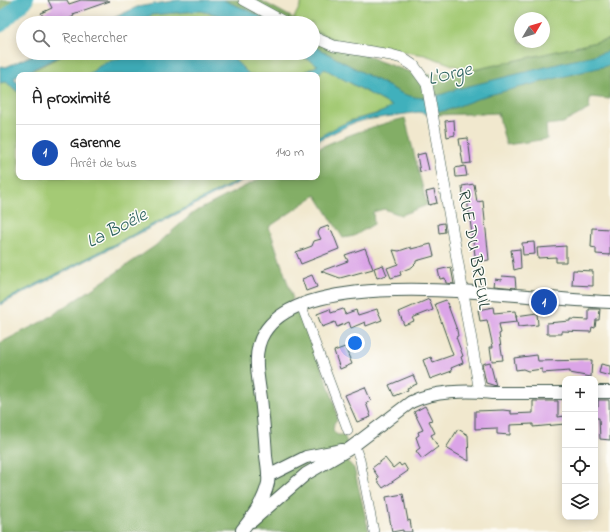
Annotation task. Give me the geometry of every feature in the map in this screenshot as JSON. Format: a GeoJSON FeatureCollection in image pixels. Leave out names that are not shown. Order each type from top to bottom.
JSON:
{"type":"FeatureCollection","features":[{"type":"Feature","properties":{"kind":"main road"},"geometry":{"type":"LineString","coordinates":[[240,531],[259,505],[268,478],[257,365],[259,344],[262,335],[274,320],[290,308],[309,301],[370,291],[464,290],[539,298],[610,302]]}},
{"type":"Feature","properties":{"kind":"main road"},"geometry":{"type":"LineString","coordinates":[[240,531],[264,513],[288,489],[306,474],[351,446],[411,402],[422,397],[436,394],[480,392],[562,393]]}},
{"type":"Feature","properties":{"kind":"main road"},"geometry":{"type":"LineString","coordinates":[[598,392],[610,392]]}},
{"type":"Feature","properties":{"kind":"main road"},"geometry":{"type":"LineString","coordinates":[[268,478],[306,457],[351,446]]}},
{"type":"Feature","properties":{"kind":"main road"},"geometry":{"type":"LineString","coordinates":[[268,478],[288,489]]}},
{"type":"Feature","properties":{"kind":"street"},"geometry":{"type":"LineString","coordinates":[[244,0],[273,16]]}},
{"type":"Feature","properties":{"kind":"street","name":"RUE DU BREUIL"},"geometry":{"type":"LineString","coordinates":[[320,40],[334,46],[391,54],[402,58],[421,74],[427,84],[464,290],[480,392]]}},
{"type":"Feature","properties":{"kind":"street"},"geometry":{"type":"LineString","coordinates":[[300,305],[348,431]]}},
{"type":"Feature","properties":{"kind":"street"},"geometry":{"type":"LineString","coordinates":[[351,446],[360,460],[374,532]]}},
{"type":"Feature","properties":{"kind":"green space"},"geometry":{"type":"Polygon","coordinates":[[[0,0],[22,0],[0,20],[0,0]]]}},
{"type":"Feature","properties":{"kind":"green space"},"geometry":{"type":"Polygon","coordinates":[[[223,0],[260,0],[289,16],[259,16],[223,0]]]}},
{"type":"Feature","properties":{"kind":"green space"},"geometry":{"type":"Polygon","coordinates":[[[303,0],[610,0],[610,39],[469,71],[425,55],[332,40],[320,33],[320,16],[295,16],[303,0]]]}},
{"type":"Feature","properties":{"kind":"green space"},"geometry":{"type":"Polygon","coordinates":[[[199,11],[221,16],[150,16],[199,11]]]}},
{"type":"Feature","properties":{"kind":"green space"},"geometry":{"type":"Polygon","coordinates":[[[320,32],[379,61],[418,75],[470,71],[610,39],[610,99],[590,97],[589,109],[563,123],[546,125],[547,139],[506,145],[498,113],[432,115],[423,99],[412,98],[320,50],[320,32]]]}},
{"type":"Feature","properties":{"kind":"green space"},"geometry":{"type":"Polygon","coordinates":[[[53,60],[124,60],[95,69],[92,72],[30,72],[53,60]]]}},
{"type":"Feature","properties":{"kind":"green space"},"geometry":{"type":"Polygon","coordinates":[[[235,60],[309,60],[319,65],[304,72],[247,72],[235,60]]]}},
{"type":"Feature","properties":{"kind":"green space"},"geometry":{"type":"Polygon","coordinates":[[[325,69],[392,106],[387,111],[349,121],[320,136],[320,72],[325,69]]]}},
{"type":"Feature","properties":{"kind":"green space"},"geometry":{"type":"Polygon","coordinates":[[[6,82],[16,90],[16,180],[239,180],[0,303],[0,83],[6,82]]]}},
{"type":"Feature","properties":{"kind":"green space"},"geometry":{"type":"Polygon","coordinates":[[[405,118],[427,205],[401,215],[384,209],[373,212],[374,224],[354,236],[343,238],[316,195],[269,227],[293,299],[289,303],[292,313],[297,312],[300,315],[333,399],[337,420],[334,423],[333,430],[337,435],[344,435],[347,443],[344,458],[354,468],[369,532],[0,532],[0,343],[45,320],[95,287],[155,246],[193,213],[257,180],[320,180],[320,148],[339,139],[382,124],[405,118]]]}},
{"type":"Feature","properties":{"kind":"water"},"geometry":{"type":"Polygon","coordinates":[[[178,0],[223,0],[259,16],[221,16],[199,11],[150,16],[118,16],[137,7],[178,0]]]}},
{"type":"Feature","properties":{"kind":"water","name":"L'Orge"},"geometry":{"type":"Polygon","coordinates":[[[320,50],[401,93],[423,98],[436,96],[457,89],[610,51],[610,65],[485,96],[448,110],[427,114],[419,112],[353,123],[320,140],[320,136],[342,124],[378,113],[392,106],[325,69],[320,72],[306,72],[318,65],[309,60],[320,60],[320,50]]]}},
{"type":"Feature","properties":{"kind":"water"},"geometry":{"type":"Polygon","coordinates":[[[22,60],[52,60],[27,72],[16,72],[16,77],[14,78],[16,80],[16,90],[6,82],[0,83],[0,66],[6,67],[22,60]]]}},
{"type":"Feature","properties":{"kind":"water"},"geometry":{"type":"Polygon","coordinates":[[[115,60],[235,60],[247,72],[92,72],[108,62],[115,60]]]}},
{"type":"Feature","properties":{"kind":"water"},"geometry":{"type":"Polygon","coordinates":[[[239,180],[243,180],[0,305],[0,303],[239,180]]]}},
{"type":"Feature","properties":{"kind":"building"},"geometry":{"type":"Polygon","coordinates":[[[48,0],[67,0],[69,4],[81,0],[110,1],[73,14],[74,16],[43,16],[41,13],[52,8],[48,0]]]}},
{"type":"Feature","properties":{"kind":"building"},"geometry":{"type":"Polygon","coordinates":[[[454,120],[455,135],[447,137],[445,121],[454,120]]]}},
{"type":"Feature","properties":{"kind":"building"},"geometry":{"type":"Polygon","coordinates":[[[468,138],[471,163],[463,164],[459,139],[468,138]]]}},
{"type":"Feature","properties":{"kind":"building"},"geometry":{"type":"Polygon","coordinates":[[[425,153],[429,170],[420,172],[417,155],[425,153]]]}},
{"type":"Feature","properties":{"kind":"building"},"geometry":{"type":"Polygon","coordinates":[[[465,166],[467,176],[456,177],[455,168],[465,166]]]}},
{"type":"Feature","properties":{"kind":"building"},"geometry":{"type":"Polygon","coordinates":[[[474,184],[477,202],[483,201],[489,260],[476,262],[467,199],[463,194],[462,186],[474,184]]]}},
{"type":"Feature","properties":{"kind":"building"},"geometry":{"type":"Polygon","coordinates":[[[434,190],[437,203],[429,205],[426,192],[434,190]]]}},
{"type":"Feature","properties":{"kind":"building"},"geometry":{"type":"Polygon","coordinates":[[[444,223],[445,232],[439,233],[438,224],[444,223]]]}},
{"type":"Feature","properties":{"kind":"building"},"geometry":{"type":"Polygon","coordinates":[[[328,226],[329,230],[332,231],[339,249],[301,264],[296,252],[312,246],[314,241],[321,239],[318,233],[320,229],[328,226]]]}},
{"type":"Feature","properties":{"kind":"building"},"geometry":{"type":"Polygon","coordinates":[[[592,228],[610,229],[610,255],[596,254],[596,248],[591,247],[592,228]]]}},
{"type":"Feature","properties":{"kind":"building"},"geometry":{"type":"Polygon","coordinates":[[[534,242],[535,254],[523,255],[522,243],[534,242]]]}},
{"type":"Feature","properties":{"kind":"building"},"geometry":{"type":"Polygon","coordinates":[[[431,244],[434,256],[416,261],[412,267],[400,272],[401,275],[391,278],[387,268],[398,264],[393,250],[399,251],[411,247],[411,249],[431,244]]]}},
{"type":"Feature","properties":{"kind":"building"},"geometry":{"type":"Polygon","coordinates":[[[566,246],[566,262],[556,262],[556,257],[538,258],[537,248],[566,246]]]}},
{"type":"Feature","properties":{"kind":"building"},"geometry":{"type":"Polygon","coordinates":[[[365,248],[373,269],[340,278],[321,271],[348,261],[345,255],[365,248]]]}},
{"type":"Feature","properties":{"kind":"building"},"geometry":{"type":"Polygon","coordinates":[[[520,249],[521,268],[514,270],[511,250],[520,249]]]}},
{"type":"Feature","properties":{"kind":"building"},"geometry":{"type":"Polygon","coordinates":[[[383,265],[387,275],[377,278],[374,268],[383,265]]]}},
{"type":"Feature","properties":{"kind":"building"},"geometry":{"type":"Polygon","coordinates":[[[451,267],[454,284],[446,283],[445,278],[440,279],[438,270],[451,267]]]}},
{"type":"Feature","properties":{"kind":"building"},"geometry":{"type":"Polygon","coordinates":[[[573,270],[593,271],[593,286],[572,285],[573,270]]]}},
{"type":"Feature","properties":{"kind":"building"},"geometry":{"type":"Polygon","coordinates":[[[312,275],[317,287],[306,291],[302,279],[312,275]]]}},
{"type":"Feature","properties":{"kind":"building"},"geometry":{"type":"Polygon","coordinates":[[[502,276],[515,277],[516,288],[494,286],[495,279],[501,280],[502,276]]]}},
{"type":"Feature","properties":{"kind":"building"},"geometry":{"type":"Polygon","coordinates":[[[429,299],[433,310],[412,318],[414,321],[404,325],[399,312],[429,299]]]}},
{"type":"Feature","properties":{"kind":"building"},"geometry":{"type":"Polygon","coordinates":[[[446,300],[457,330],[458,336],[456,337],[463,356],[461,357],[463,363],[451,368],[452,371],[430,379],[423,360],[431,357],[433,362],[453,355],[435,304],[446,300]]]}},
{"type":"Feature","properties":{"kind":"building"},"geometry":{"type":"Polygon","coordinates":[[[493,307],[494,313],[515,311],[517,322],[499,324],[503,360],[492,361],[490,347],[493,347],[487,320],[480,321],[478,310],[493,307]]]}},
{"type":"Feature","properties":{"kind":"building"},"geometry":{"type":"Polygon","coordinates":[[[330,309],[331,313],[343,309],[345,314],[356,310],[358,315],[377,309],[382,320],[366,326],[365,322],[351,328],[349,322],[337,327],[335,322],[322,327],[317,314],[330,309]]]}},
{"type":"Feature","properties":{"kind":"building"},"geometry":{"type":"Polygon","coordinates":[[[589,309],[600,309],[599,320],[596,320],[595,328],[592,327],[591,332],[562,331],[562,334],[547,334],[547,323],[570,321],[570,319],[589,320],[589,309]]]}},
{"type":"Feature","properties":{"kind":"building"},"geometry":{"type":"Polygon","coordinates":[[[537,313],[538,325],[518,327],[516,316],[537,313]]]}},
{"type":"Feature","properties":{"kind":"building"},"geometry":{"type":"Polygon","coordinates":[[[345,347],[352,364],[340,369],[334,351],[345,347]]]}},
{"type":"Feature","properties":{"kind":"building"},"geometry":{"type":"Polygon","coordinates":[[[537,355],[538,361],[592,360],[591,376],[570,373],[570,371],[542,373],[542,369],[528,371],[523,369],[516,370],[514,358],[537,355]]]}},
{"type":"Feature","properties":{"kind":"building"},"geometry":{"type":"Polygon","coordinates":[[[490,362],[496,386],[486,383],[482,364],[490,362]]]}},
{"type":"Feature","properties":{"kind":"building"},"geometry":{"type":"Polygon","coordinates":[[[601,364],[610,366],[610,376],[599,373],[601,364]]]}},
{"type":"Feature","properties":{"kind":"building"},"geometry":{"type":"Polygon","coordinates":[[[413,375],[417,384],[394,396],[389,385],[413,375]]]}},
{"type":"Feature","properties":{"kind":"building"},"geometry":{"type":"Polygon","coordinates":[[[365,387],[371,401],[366,403],[371,417],[357,422],[345,395],[365,387]]]}},
{"type":"Feature","properties":{"kind":"building"},"geometry":{"type":"Polygon","coordinates":[[[598,400],[609,400],[610,440],[600,439],[598,400]]]}},
{"type":"Feature","properties":{"kind":"building"},"geometry":{"type":"Polygon","coordinates":[[[533,401],[558,401],[558,417],[562,416],[562,424],[533,427],[533,424],[510,425],[510,435],[497,434],[497,428],[475,429],[475,411],[503,410],[511,411],[511,414],[533,413],[533,401]]]}},
{"type":"Feature","properties":{"kind":"building"},"geometry":{"type":"Polygon","coordinates":[[[425,406],[432,420],[429,421],[435,433],[431,435],[438,447],[422,459],[416,451],[420,448],[416,437],[419,435],[418,432],[423,430],[414,412],[425,406]]]}},
{"type":"Feature","properties":{"kind":"building"},"geometry":{"type":"Polygon","coordinates":[[[458,429],[468,435],[469,461],[446,448],[458,429]]]}},
{"type":"Feature","properties":{"kind":"building"},"geometry":{"type":"Polygon","coordinates":[[[385,458],[393,468],[399,463],[401,466],[404,464],[408,471],[383,488],[377,480],[379,478],[372,468],[385,458]]]}},
{"type":"Feature","properties":{"kind":"building"},"geometry":{"type":"Polygon","coordinates":[[[403,494],[408,521],[410,520],[412,532],[403,532],[403,530],[392,532],[386,497],[403,494]]]}},
{"type":"Feature","properties":{"kind":"waterway"},"geometry":{"type":"LineString","coordinates":[[0,24],[25,0]]}},
{"type":"Feature","properties":{"kind":"place","name":"Garenne"},"geometry":{"type":"Point","coordinates":[544,302]}},
{"type":"Feature","properties":{"kind":"water label","name":"La Boële"},"geometry":{"type":"Point","coordinates":[117,229]}}]}
